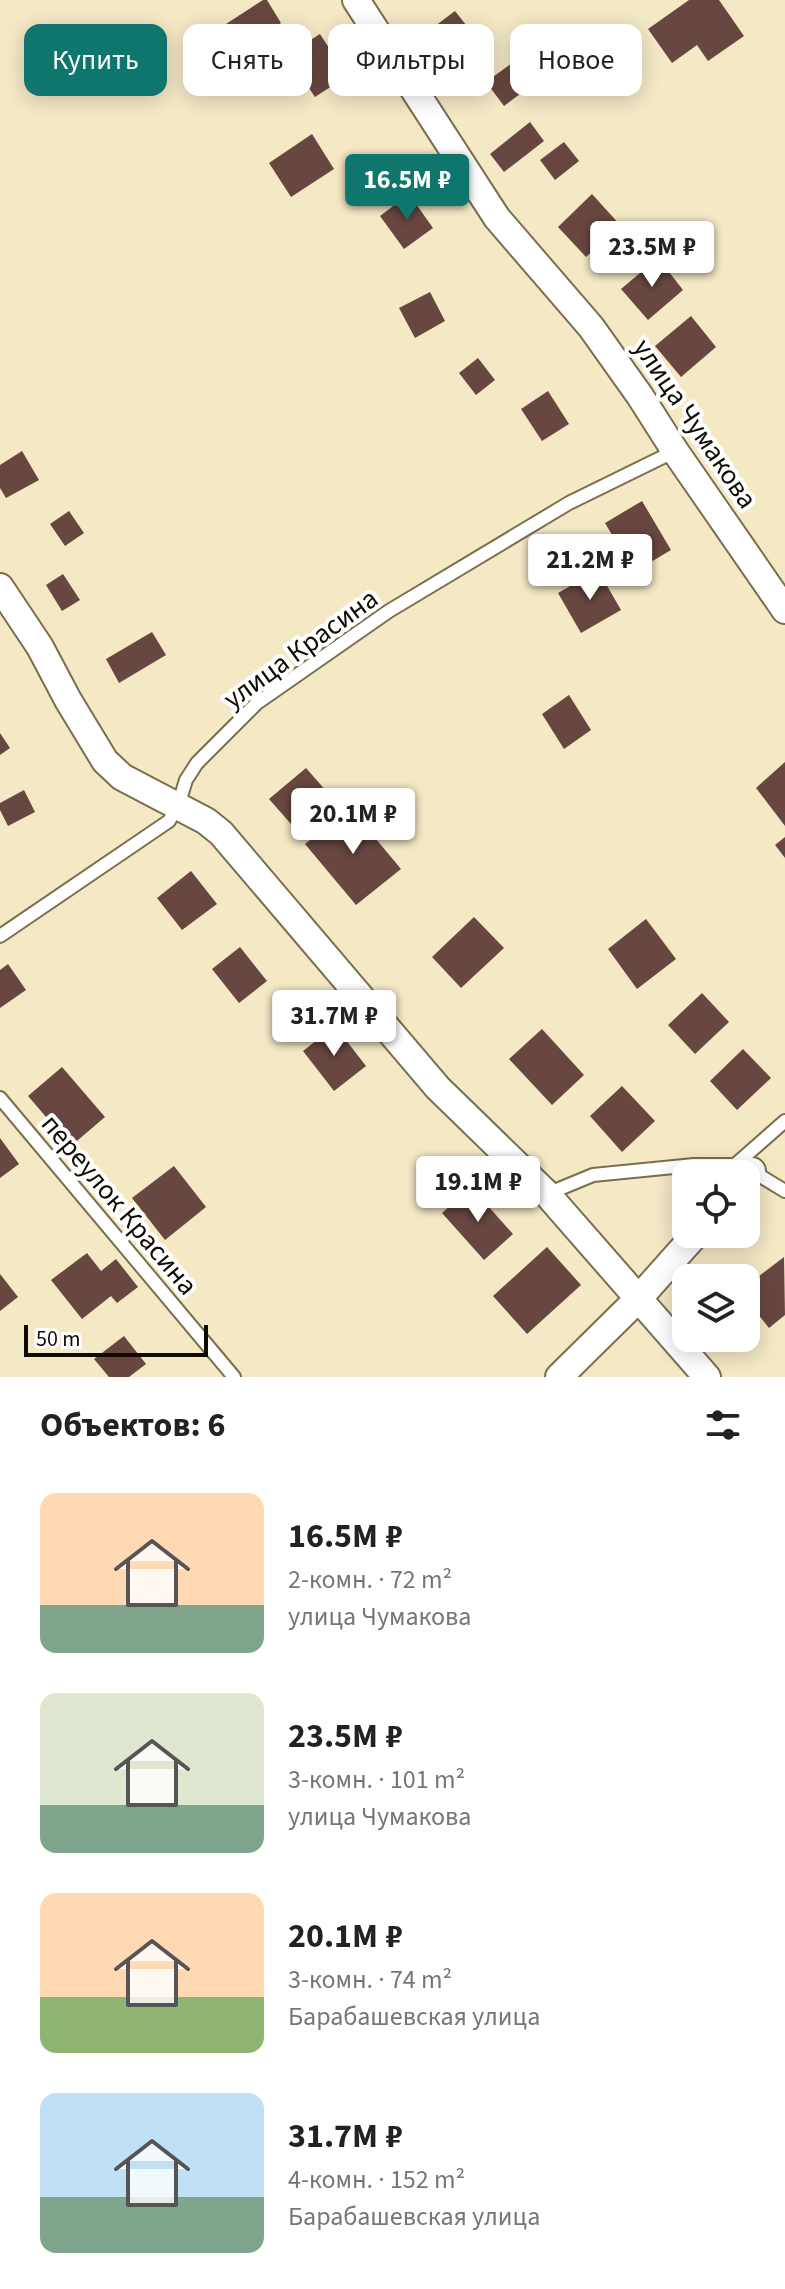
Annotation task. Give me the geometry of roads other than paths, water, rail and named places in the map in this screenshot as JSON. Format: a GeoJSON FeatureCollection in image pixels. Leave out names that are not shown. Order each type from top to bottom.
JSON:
{"type":"FeatureCollection","features":[{"type":"Feature","properties":{"kind":"street","name":"улица Чумакова"},"geometry":{"type":"LineString","coordinates":[[356,0],[497,218],[591,327],[785,610]]}},
{"type":"Feature","properties":{"kind":"street"},"geometry":{"type":"LineString","coordinates":[[0,587],[40,647],[105,761],[122,777],[206,821],[221,833],[438,1088],[547,1194],[707,1377]]}},
{"type":"Feature","properties":{"kind":"street"},"geometry":{"type":"LineString","coordinates":[[559,1377],[639,1298],[684,1248]]}},
{"type":"Feature","properties":{"kind":"lane","name":"улица Красина"},"geometry":{"type":"LineString","coordinates":[[0,936],[169,821],[178,806],[186,780],[197,763],[257,703],[389,611],[569,503],[675,451]]}},
{"type":"Feature","properties":{"kind":"lane","name":"переулок Красина"},"geometry":{"type":"LineString","coordinates":[[0,1098],[234,1377]]}},
{"type":"Feature","properties":{"kind":"lane"},"geometry":{"type":"LineString","coordinates":[[753,1160],[785,1121]]}},
{"type":"Feature","properties":{"kind":"lane"},"geometry":{"type":"LineString","coordinates":[[547,1194],[593,1175],[672,1167]]}},
{"type":"Feature","properties":{"kind":"lane"},"geometry":{"type":"LineString","coordinates":[[760,1179],[785,1191]]}}]}
